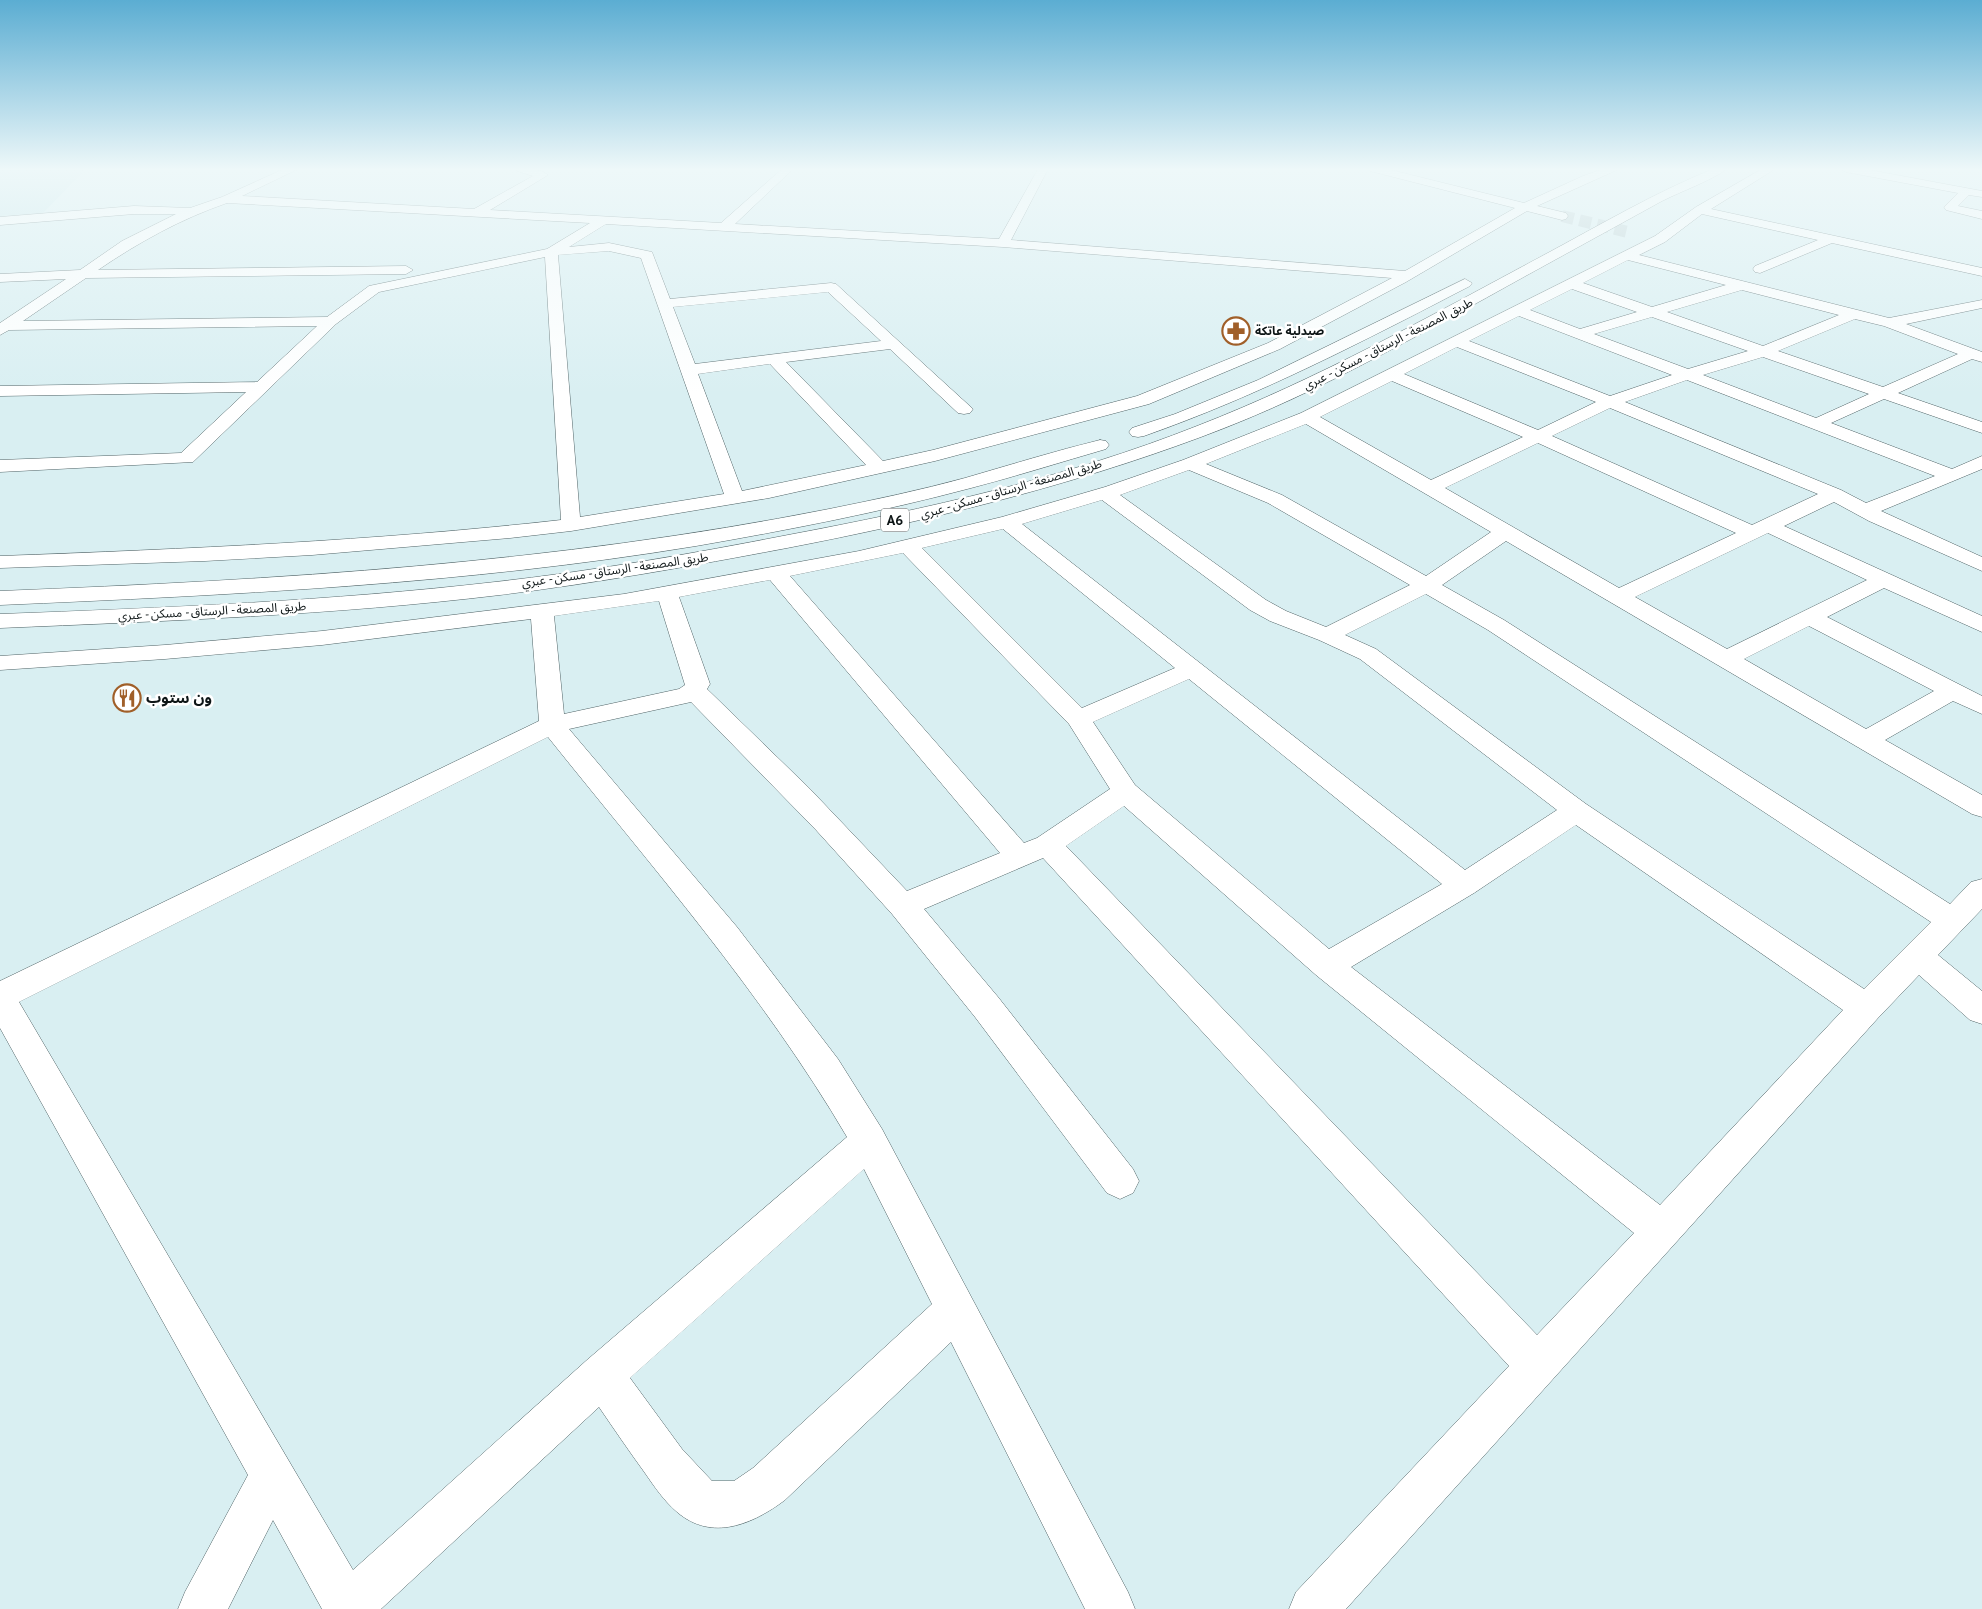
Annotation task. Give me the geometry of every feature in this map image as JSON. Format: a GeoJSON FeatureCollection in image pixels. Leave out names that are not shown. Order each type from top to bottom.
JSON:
{"type":"FeatureCollection","features":[{"type":"Feature","properties":{"kind":"main road"},"geometry":{"type":"LineString","coordinates":[[2,327],[127,244]]}},
{"type":"Feature","properties":{"kind":"main road"},"geometry":{"type":"LineString","coordinates":[[551,252],[564,244]]}},
{"type":"Feature","properties":{"kind":"main road"},"geometry":{"type":"LineString","coordinates":[[1017,244],[1407,275]]}},
{"type":"Feature","properties":{"kind":"main road"},"geometry":{"type":"LineString","coordinates":[[0,562],[205,556],[435,540],[571,524],[769,492],[935,455],[1143,400],[1274,346],[1407,275],[1459,244]]}},
{"type":"Feature","properties":{"kind":"main road","name":"طريق المصنعة - الرستاق - مسكن - عبري"},"geometry":{"type":"LineString","coordinates":[[0,598],[149,593],[339,581],[573,558],[824,516],[1004,473],[1121,438],[1216,404],[1268,383],[1325,356],[1540,244]]}},
{"type":"Feature","properties":{"kind":"main road","name":"طريق المصنعة - الرستاق - مسكن - عبري"},"geometry":{"type":"LineString","coordinates":[[0,621],[203,613],[309,606],[567,580],[820,536],[981,500],[1104,464],[1196,433],[1304,387],[1405,336],[1574,244]]}},
{"type":"Feature","properties":{"kind":"main road"},"geometry":{"type":"LineString","coordinates":[[0,663],[165,652],[322,638],[542,612],[776,574],[908,546],[1007,522],[1105,493],[1190,464],[1307,418],[1650,244]]}},
{"type":"Feature","properties":{"kind":"main road"},"geometry":{"type":"LineString","coordinates":[[1760,269],[1818,244]]}},
{"type":"Feature","properties":{"kind":"main road"},"geometry":{"type":"LineString","coordinates":[[1853,244],[1982,272]]}},
{"type":"Feature","properties":{"kind":"main road"},"geometry":{"type":"LineString","coordinates":[[0,466],[186,458],[330,321],[374,289],[551,252],[609,247],[647,255],[735,498]]}},
{"type":"Feature","properties":{"kind":"main road"},"geometry":{"type":"LineString","coordinates":[[551,252],[571,524]]}},
{"type":"Feature","properties":{"kind":"main road"},"geometry":{"type":"LineString","coordinates":[[1627,256],[1889,323],[1977,355]]}},
{"type":"Feature","properties":{"kind":"main road"},"geometry":{"type":"LineString","coordinates":[[0,278],[82,274],[463,269]]}},
{"type":"Feature","properties":{"kind":"main road"},"geometry":{"type":"LineString","coordinates":[[1572,284],[1982,428]]}},
{"type":"Feature","properties":{"kind":"main road"},"geometry":{"type":"LineString","coordinates":[[1579,334],[1742,285]]}},
{"type":"Feature","properties":{"kind":"main road"},"geometry":{"type":"LineString","coordinates":[[664,304],[831,287],[964,409]]}},
{"type":"Feature","properties":{"kind":"main road"},"geometry":{"type":"LineString","coordinates":[[1889,323],[1982,304]]}},
{"type":"Feature","properties":{"kind":"main road"},"geometry":{"type":"LineString","coordinates":[[1519,311],[1816,424],[1970,471]]}},
{"type":"Feature","properties":{"kind":"main road"},"geometry":{"type":"LineString","coordinates":[[1430,488],[1610,402],[1686,374],[1765,351],[1853,314]]}},
{"type":"Feature","properties":{"kind":"main road"},"geometry":{"type":"LineString","coordinates":[[2,327],[330,321]]}},
{"type":"Feature","properties":{"kind":"main road"},"geometry":{"type":"LineString","coordinates":[[1457,342],[1610,402],[1834,494],[1864,511],[1982,565]]}},
{"type":"Feature","properties":{"kind":"main road"},"geometry":{"type":"LineString","coordinates":[[689,370],[893,344]]}},
{"type":"Feature","properties":{"kind":"main road"},"geometry":{"type":"LineString","coordinates":[[1816,424],[1884,393],[1977,355]]}},
{"type":"Feature","properties":{"kind":"main road"},"geometry":{"type":"LineString","coordinates":[[774,359],[879,467]]}},
{"type":"Feature","properties":{"kind":"main road"},"geometry":{"type":"LineString","coordinates":[[1392,374],[1760,529],[1885,579],[1982,625]]}},
{"type":"Feature","properties":{"kind":"main road"},"geometry":{"type":"LineString","coordinates":[[0,390],[262,387]]}},
{"type":"Feature","properties":{"kind":"main road"},"geometry":{"type":"LineString","coordinates":[[1307,418],[1982,807]]}},
{"type":"Feature","properties":{"kind":"main road"},"geometry":{"type":"LineString","coordinates":[[1190,464],[1275,499],[1496,625],[1953,922]]}},
{"type":"Feature","properties":{"kind":"main road"},"geometry":{"type":"LineString","coordinates":[[1864,511],[1970,471]]}},
{"type":"Feature","properties":{"kind":"main road"},"geometry":{"type":"LineString","coordinates":[[1105,493],[1258,605],[1368,654],[1576,811],[1866,1008]]}},
{"type":"Feature","properties":{"kind":"main road"},"geometry":{"type":"LineString","coordinates":[[1618,597],[1834,494]]}},
{"type":"Feature","properties":{"kind":"main road"},"geometry":{"type":"LineString","coordinates":[[1007,522],[1464,885]]}},
{"type":"Feature","properties":{"kind":"main road"},"geometry":{"type":"LineString","coordinates":[[1327,635],[1426,586],[1505,532]]}},
{"type":"Feature","properties":{"kind":"main road"},"geometry":{"type":"LineString","coordinates":[[908,546],[1078,718],[1125,792],[1327,966],[1661,1230]]}},
{"type":"Feature","properties":{"kind":"main road"},"geometry":{"type":"LineString","coordinates":[[776,574],[1034,851],[1537,1365]]}},
{"type":"Feature","properties":{"kind":"main road"},"geometry":{"type":"LineString","coordinates":[[1726,659],[1885,579]]}},
{"type":"Feature","properties":{"kind":"main road"},"geometry":{"type":"LineString","coordinates":[[667,593],[698,684],[694,690],[678,697],[552,725],[0,997],[348,1608],[602,1375],[869,1141]]}},
{"type":"Feature","properties":{"kind":"main road"},"geometry":{"type":"LineString","coordinates":[[542,612],[552,725],[726,936],[826,1070],[869,1141],[1112,1609]]}},
{"type":"Feature","properties":{"kind":"main road"},"geometry":{"type":"LineString","coordinates":[[1809,617],[1982,706]]}},
{"type":"Feature","properties":{"kind":"main road"},"geometry":{"type":"LineString","coordinates":[[0,638],[82,618]]}},
{"type":"Feature","properties":{"kind":"main road"},"geometry":{"type":"LineString","coordinates":[[1078,718],[1192,669]]}},
{"type":"Feature","properties":{"kind":"main road"},"geometry":{"type":"LineString","coordinates":[[694,690],[790,785],[902,906],[1002,1028],[1120,1181]]}},
{"type":"Feature","properties":{"kind":"main road"},"geometry":{"type":"LineString","coordinates":[[1865,740],[1953,691]]}},
{"type":"Feature","properties":{"kind":"main road"},"geometry":{"type":"LineString","coordinates":[[902,906],[1034,851],[1125,792]]}},
{"type":"Feature","properties":{"kind":"main road"},"geometry":{"type":"LineString","coordinates":[[1327,966],[1464,885],[1576,811]]}},
{"type":"Feature","properties":{"kind":"main road"},"geometry":{"type":"LineString","coordinates":[[1313,1609],[1866,1008],[1953,922],[1982,890]]}},
{"type":"Feature","properties":{"kind":"main road"},"geometry":{"type":"LineString","coordinates":[[1918,956],[1982,1010]]}},
{"type":"Feature","properties":{"kind":"main road"},"geometry":{"type":"LineString","coordinates":[[602,1375],[682,1486],[700,1501],[723,1506],[747,1501],[769,1484],[957,1309]]}},
{"type":"Feature","properties":{"kind":"main road"},"geometry":{"type":"LineString","coordinates":[[202,1609],[272,1476]]}},
{"type":"Feature","properties":{"kind":"place","name":"صيدلية عاتكة"},"geometry":{"type":"Point","coordinates":[1236,331]}},
{"type":"Feature","properties":{"kind":"place","name":"ون ستوب"},"geometry":{"type":"Point","coordinates":[127,698]}}]}
